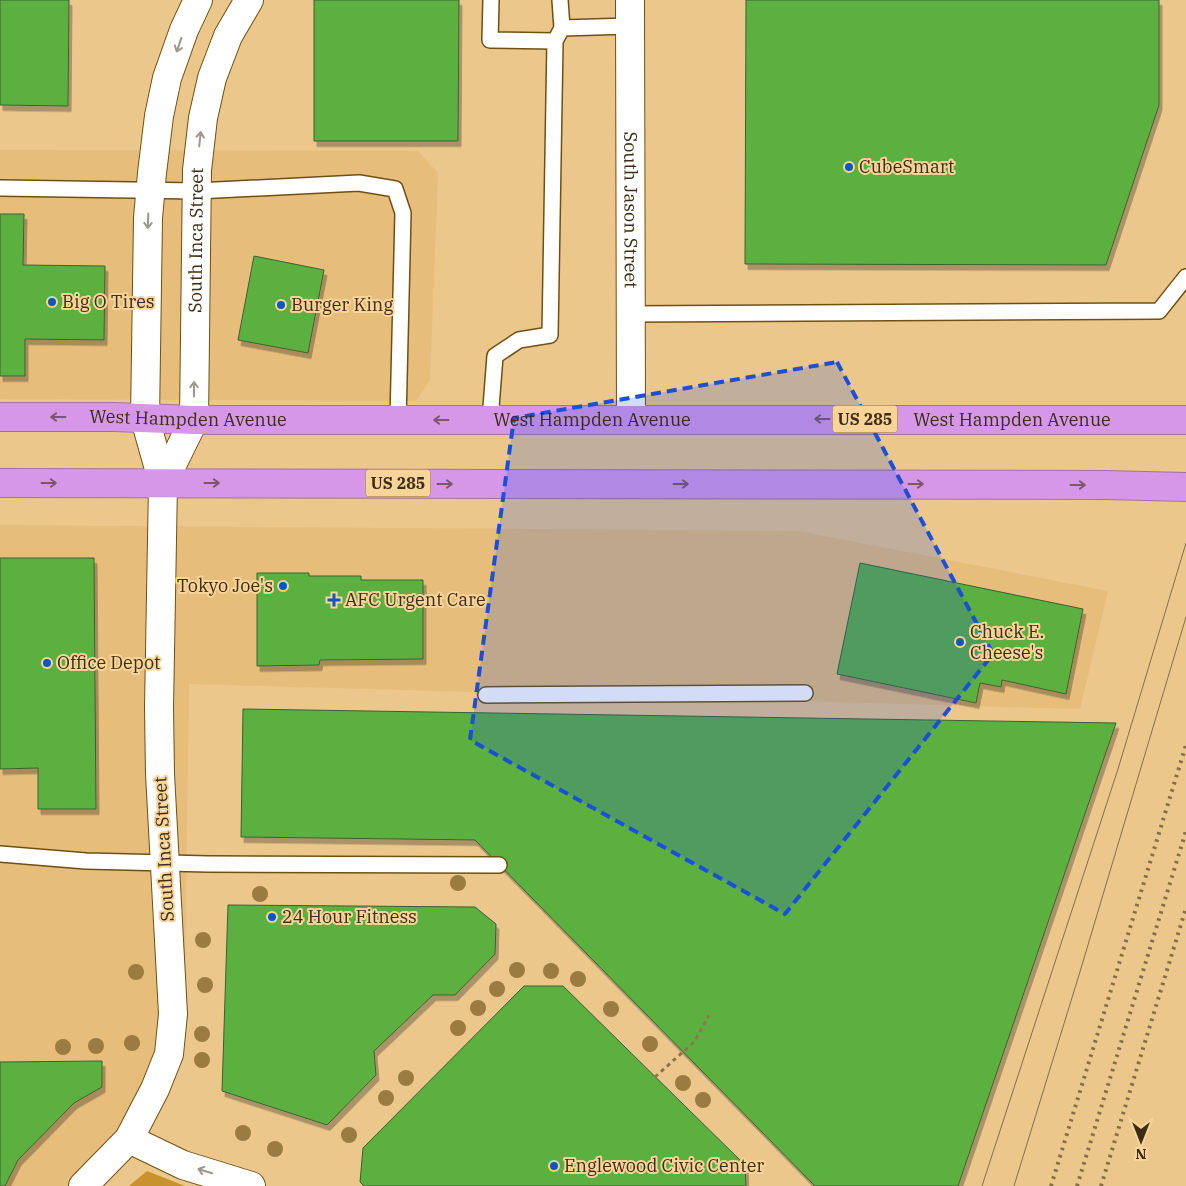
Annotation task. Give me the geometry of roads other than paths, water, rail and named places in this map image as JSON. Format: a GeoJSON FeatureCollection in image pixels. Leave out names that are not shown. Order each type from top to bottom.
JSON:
{"type":"FeatureCollection","features":[{"type":"Feature","properties":{"kind":"highway"},"geometry":{"type":"LineString","coordinates":[[1098,419],[1186,413]]}},
{"type":"Feature","properties":{"kind":"highway","name":"West Hampden Avenue"},"geometry":{"type":"LineString","coordinates":[[0,417],[114,417],[194,420],[1186,420]]}},
{"type":"Feature","properties":{"kind":"highway","name":"US 285"},"geometry":{"type":"LineString","coordinates":[[0,484],[1105,485],[1186,487]]}},
{"type":"Feature","properties":{"kind":"highway"},"geometry":{"type":"LineString","coordinates":[[1105,485],[1186,494]]}},
{"type":"Feature","properties":{"kind":"street","name":"South Inca Street"},"geometry":{"type":"LineString","coordinates":[[82,1186],[129,1139],[155,1089],[169,1054],[173,1014],[160,774],[159,708],[163,483],[145,419],[148,218],[160,116],[167,78],[184,30],[198,0]]}},
{"type":"Feature","properties":{"kind":"street","name":"South Inca Street"},"geometry":{"type":"LineString","coordinates":[[163,483],[194,420],[197,170],[203,118],[212,78],[228,36],[248,0]]}},
{"type":"Feature","properties":{"kind":"street","name":"South Jason Street"},"geometry":{"type":"LineString","coordinates":[[630,13],[631,420]]}},
{"type":"Feature","properties":{"kind":"street"},"geometry":{"type":"LineString","coordinates":[[129,1139],[183,1165],[251,1186]]}},
{"type":"Feature","properties":{"kind":"lane"},"geometry":{"type":"LineString","coordinates":[[491,0],[490,40],[558,34],[630,13]]}},
{"type":"Feature","properties":{"kind":"lane"},"geometry":{"type":"LineString","coordinates":[[490,420],[495,356],[519,340],[550,335],[560,0]]}},
{"type":"Feature","properties":{"kind":"lane"},"geometry":{"type":"LineString","coordinates":[[1,188],[197,191],[359,183],[395,189],[403,213],[398,420]]}},
{"type":"Feature","properties":{"kind":"lane"},"geometry":{"type":"LineString","coordinates":[[631,314],[1159,311],[1186,278]]}},
{"type":"Feature","properties":{"kind":"lane"},"geometry":{"type":"LineString","coordinates":[[486,695],[805,693]]}},
{"type":"Feature","properties":{"kind":"lane"},"geometry":{"type":"LineString","coordinates":[[0,854],[86,861],[165,863],[498,865]]}},
{"type":"Feature","properties":{"kind":"tram line"},"geometry":{"type":"LineString","coordinates":[[982,1186],[1118,769],[1186,543]]}},
{"type":"Feature","properties":{"kind":"tram line"},"geometry":{"type":"LineString","coordinates":[[1014,1186],[1186,617]]}},
{"type":"Feature","properties":{"kind":"railway"},"geometry":{"type":"LineString","coordinates":[[1051,1186],[1186,745]]}},
{"type":"Feature","properties":{"kind":"railway"},"geometry":{"type":"LineString","coordinates":[[1077,1186],[1186,831]]}},
{"type":"Feature","properties":{"kind":"railway"},"geometry":{"type":"LineString","coordinates":[[1101,1186],[1186,908]]}},
{"type":"Feature","properties":{"kind":"place","name":"CubeSmart"},"geometry":{"type":"Point","coordinates":[849,167]}},
{"type":"Feature","properties":{"kind":"place","name":"Big O Tires"},"geometry":{"type":"Point","coordinates":[52,302]}},
{"type":"Feature","properties":{"kind":"place","name":"Burger King"},"geometry":{"type":"Point","coordinates":[281,305]}},
{"type":"Feature","properties":{"kind":"place","name":"Tokyo Joe's"},"geometry":{"type":"Point","coordinates":[283,586]}},
{"type":"Feature","properties":{"kind":"place","name":"AFC Urgent Care"},"geometry":{"type":"Point","coordinates":[334,600]}},
{"type":"Feature","properties":{"kind":"place","name":"Chuck E. Cheese's"},"geometry":{"type":"Point","coordinates":[960,642]}},
{"type":"Feature","properties":{"kind":"place","name":"Office Depot"},"geometry":{"type":"Point","coordinates":[47,663]}},
{"type":"Feature","properties":{"kind":"place","name":"24 Hour Fitness"},"geometry":{"type":"Point","coordinates":[272,917]}},
{"type":"Feature","properties":{"kind":"place","name":"Englewood Civic Center"},"geometry":{"type":"Point","coordinates":[554,1166]}}]}
